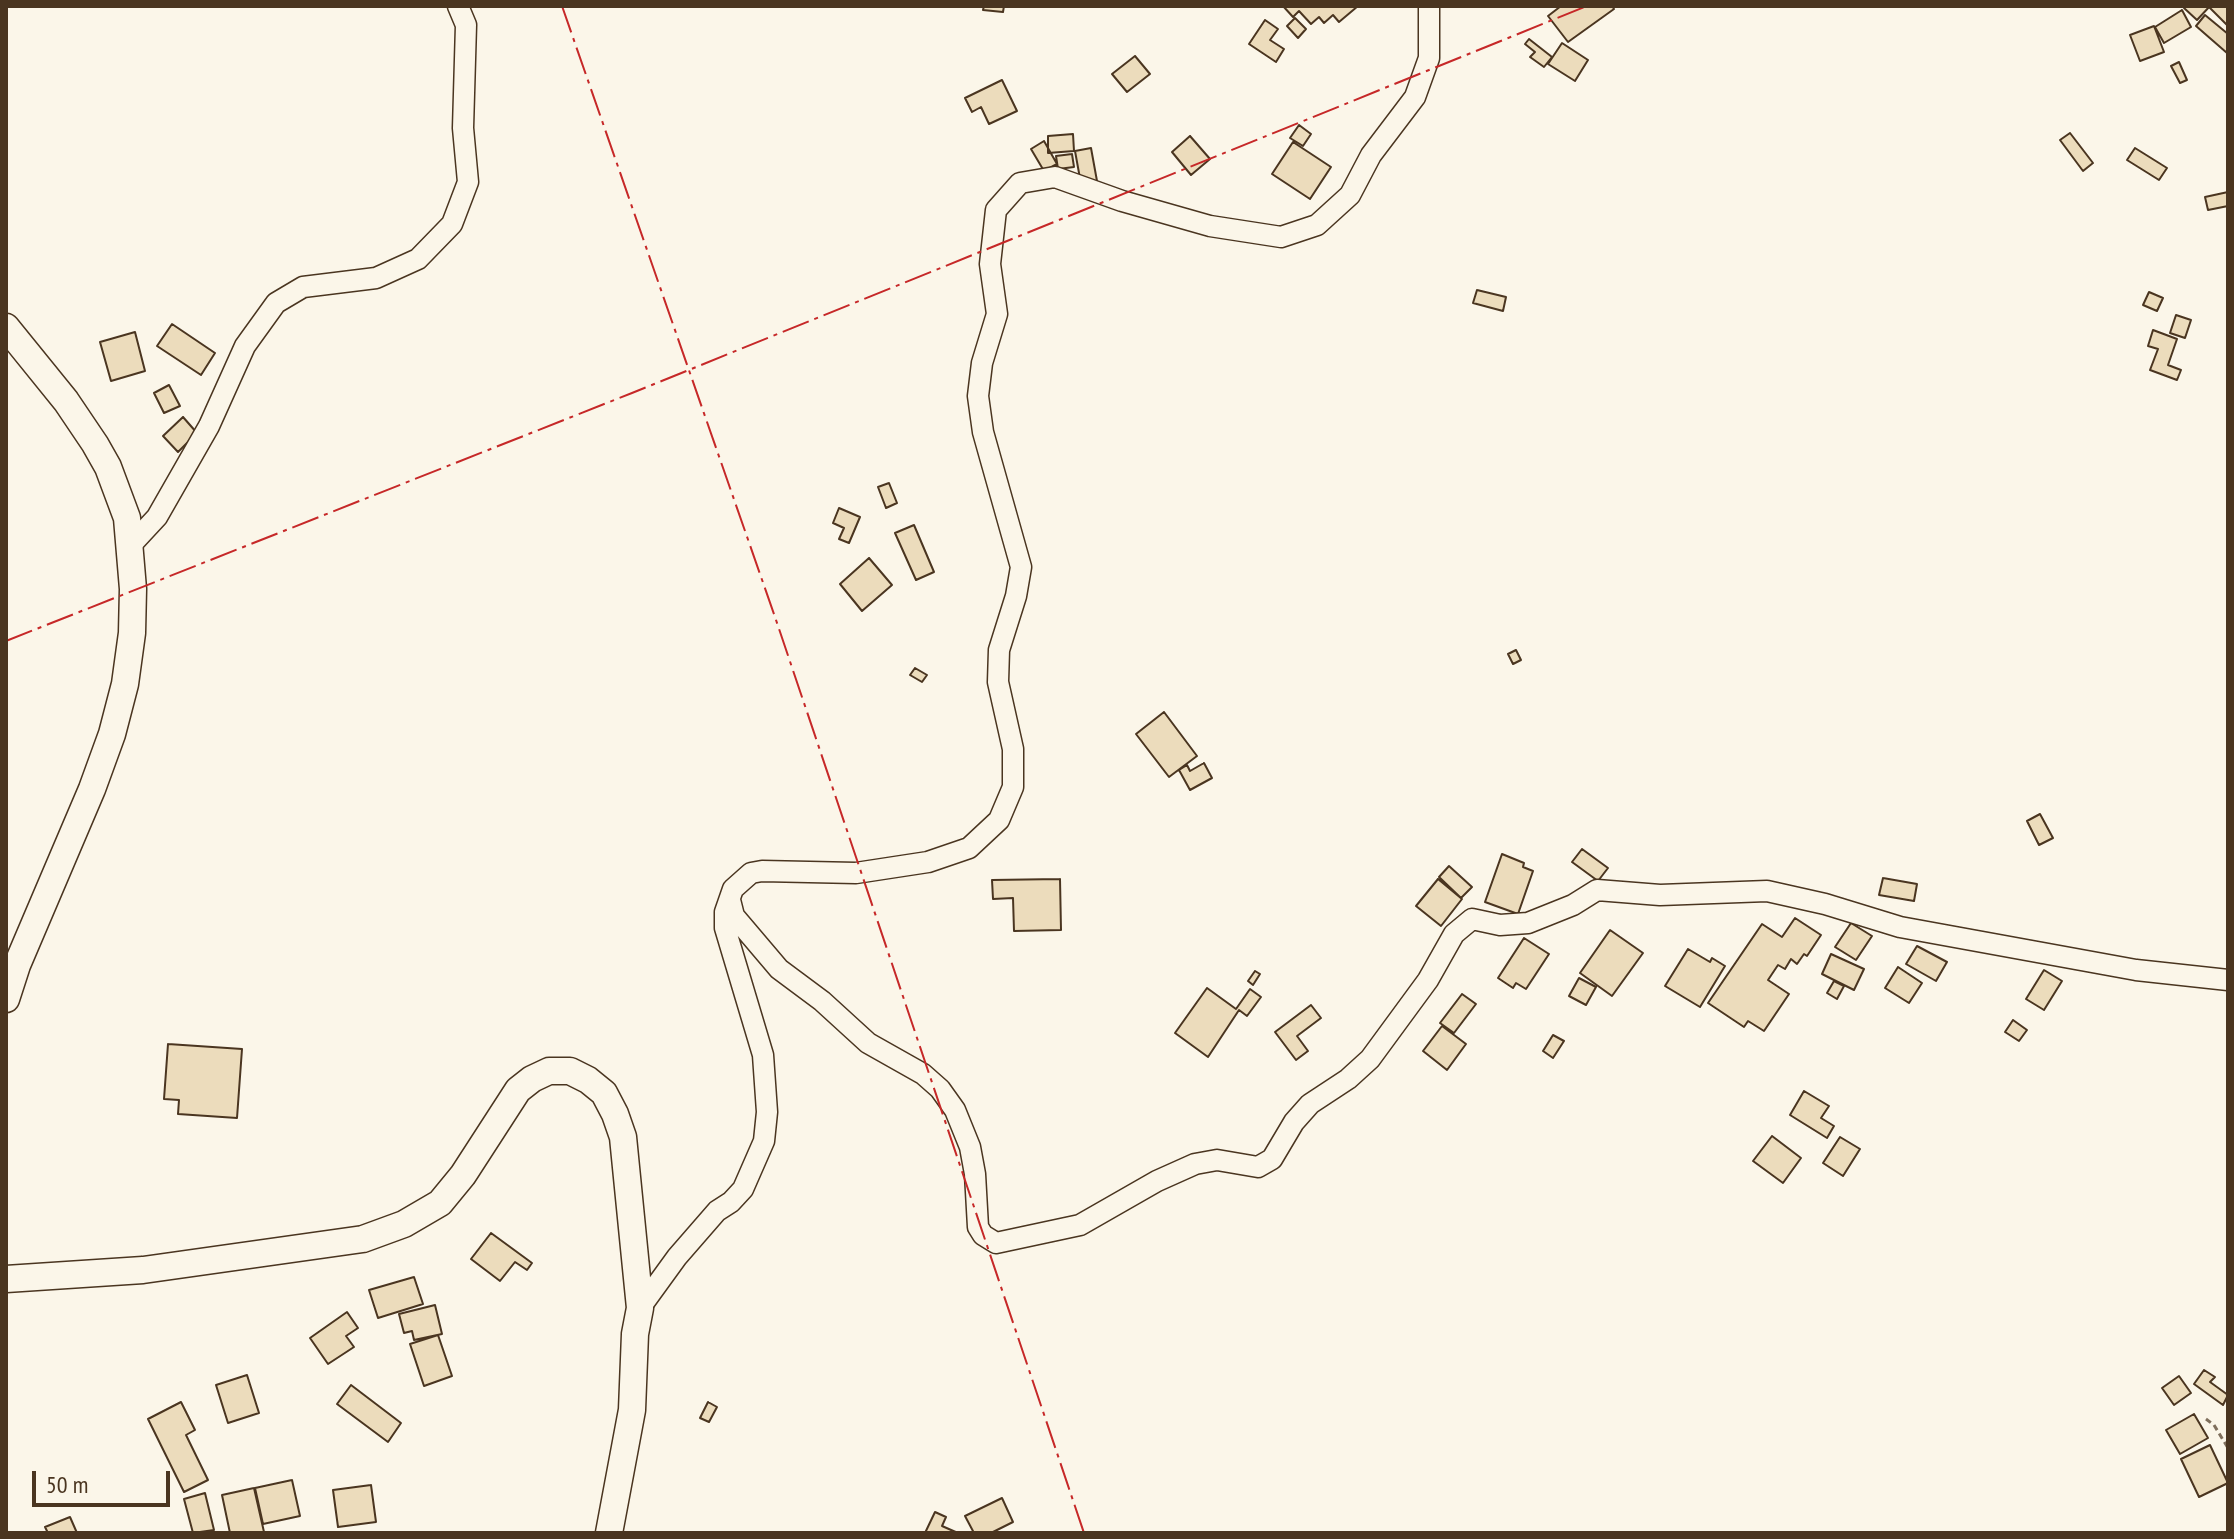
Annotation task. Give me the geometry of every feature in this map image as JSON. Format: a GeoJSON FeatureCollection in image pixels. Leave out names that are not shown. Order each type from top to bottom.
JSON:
{"type":"FeatureCollection","features":[{"type":"Feature","properties":{"kind":"main road"},"geometry":{"type":"LineString","coordinates":[[6,327],[66,401],[95,444],[119,494],[131,545],[132,633],[125,684],[112,734],[92,789],[17,965],[6,999]]}},
{"type":"Feature","properties":{"kind":"main road"},"geometry":{"type":"LineString","coordinates":[[6,1279],[143,1270],[349,1242],[377,1234],[404,1224],[440,1203],[463,1175],[518,1090],[549,1071],[570,1071],[604,1093],[623,1137],[640,1308],[635,1334],[632,1410],[609,1533]]}},
{"type":"Feature","properties":{"kind":"street"},"geometry":{"type":"LineString","coordinates":[[131,545],[157,517],[209,426],[245,346],[276,303],[303,287],[376,278],[418,259],[452,224],[468,182],[463,128],[466,25],[458,6]]}},
{"type":"Feature","properties":{"kind":"street"},"geometry":{"type":"LineString","coordinates":[[640,1308],[697,1234],[717,1211],[743,1189],[764,1141],[767,1112],[763,1055],[725,928],[729,896],[751,873],[856,873],[928,862],[969,848],[999,820],[1013,787],[1013,749],[998,682],[999,650],[1016,596],[1021,567],[983,432],[978,396],[982,363],[997,314],[990,264],[996,210],[1020,183],[1055,177],[1122,201],[1210,226],[1281,237],[1317,225],[1350,195],[1371,155],[1415,97],[1429,58],[1429,6]]}},
{"type":"Feature","properties":{"kind":"street"},"geometry":{"type":"LineString","coordinates":[[729,896],[734,916],[779,969],[822,1001],[868,1043],[923,1074],[940,1089],[955,1110],[970,1147],[978,1227],[983,1235],[996,1243],[1080,1225],[1157,1181],[1195,1164],[1217,1160],[1258,1167],[1272,1159],[1294,1122],[1310,1104],[1348,1079],[1370,1059],[1428,980],[1454,934],[1463,926],[1472,919],[1500,925],[1528,923],[1573,905],[1597,890],[1660,895],[1767,891],[1825,904],[1900,927],[2136,970],[2228,980]]}},
{"type":"Feature","properties":{"kind":"path"},"geometry":{"type":"LineString","coordinates":[[2206,1419],[2214,1425],[2228,1448]]}},
{"type":"Feature","properties":{"kind":"building"},"geometry":{"type":"Polygon","coordinates":[[[984,6],[1004,6],[1003,12],[983,10],[984,6]]]}},
{"type":"Feature","properties":{"kind":"building"},"geometry":{"type":"Polygon","coordinates":[[[1283,6],[1358,6],[1339,22],[1333,15],[1324,23],[1319,17],[1311,24],[1299,11],[1293,17],[1283,6]]]}},
{"type":"Feature","properties":{"kind":"building"},"geometry":{"type":"Polygon","coordinates":[[[1561,6],[1612,6],[1614,9],[1568,42],[1548,16],[1561,6]]]}},
{"type":"Feature","properties":{"kind":"building"},"geometry":{"type":"Polygon","coordinates":[[[2210,6],[2197,20],[2184,8],[2210,6]]]}},
{"type":"Feature","properties":{"kind":"building"},"geometry":{"type":"Polygon","coordinates":[[[2209,7],[2228,7],[2228,26],[2209,7]]]}},
{"type":"Feature","properties":{"kind":"building"},"geometry":{"type":"Polygon","coordinates":[[[2182,10],[2191,27],[2164,43],[2155,27],[2182,10]]]}},
{"type":"Feature","properties":{"kind":"building"},"geometry":{"type":"Polygon","coordinates":[[[2205,15],[2228,34],[2227,53],[2196,26],[2205,15]]]}},
{"type":"Feature","properties":{"kind":"building"},"geometry":{"type":"Polygon","coordinates":[[[1295,18],[1306,29],[1298,38],[1287,26],[1295,18]]]}},
{"type":"Feature","properties":{"kind":"building"},"geometry":{"type":"Polygon","coordinates":[[[1265,20],[1278,29],[1270,40],[1284,49],[1276,62],[1249,44],[1265,20]]]}},
{"type":"Feature","properties":{"kind":"building"},"geometry":{"type":"Polygon","coordinates":[[[2154,26],[2164,52],[2140,61],[2130,35],[2154,26]]]}},
{"type":"Feature","properties":{"kind":"building"},"geometry":{"type":"Polygon","coordinates":[[[1529,39],[1552,57],[1544,67],[1530,57],[1535,52],[1525,44],[1529,39]]]}},
{"type":"Feature","properties":{"kind":"building"},"geometry":{"type":"Polygon","coordinates":[[[1562,43],[1588,60],[1575,81],[1548,64],[1562,43]]]}},
{"type":"Feature","properties":{"kind":"building"},"geometry":{"type":"Polygon","coordinates":[[[1135,56],[1150,74],[1127,92],[1112,74],[1135,56]]]}},
{"type":"Feature","properties":{"kind":"building"},"geometry":{"type":"Polygon","coordinates":[[[2179,62],[2187,80],[2180,83],[2171,66],[2179,62]]]}},
{"type":"Feature","properties":{"kind":"building"},"geometry":{"type":"Polygon","coordinates":[[[1002,80],[1017,111],[989,124],[981,107],[972,112],[965,98],[1002,80]]]}},
{"type":"Feature","properties":{"kind":"building"},"geometry":{"type":"Polygon","coordinates":[[[1299,125],[1311,134],[1303,146],[1290,138],[1299,125]]]}},
{"type":"Feature","properties":{"kind":"building"},"geometry":{"type":"Polygon","coordinates":[[[2070,133],[2093,163],[2083,171],[2060,140],[2070,133]]]}},
{"type":"Feature","properties":{"kind":"building"},"geometry":{"type":"Polygon","coordinates":[[[1073,134],[1074,151],[1048,153],[1048,136],[1073,134]]]}},
{"type":"Feature","properties":{"kind":"building"},"geometry":{"type":"Polygon","coordinates":[[[1190,136],[1210,159],[1191,175],[1172,152],[1190,136]]]}},
{"type":"Feature","properties":{"kind":"building"},"geometry":{"type":"Polygon","coordinates":[[[1044,141],[1057,164],[1044,171],[1031,149],[1044,141]]]}},
{"type":"Feature","properties":{"kind":"building"},"geometry":{"type":"Polygon","coordinates":[[[1293,142],[1331,167],[1310,199],[1272,174],[1293,142]]]}},
{"type":"Feature","properties":{"kind":"building"},"geometry":{"type":"Polygon","coordinates":[[[1091,148],[1097,181],[1081,184],[1075,151],[1091,148]]]}},
{"type":"Feature","properties":{"kind":"building"},"geometry":{"type":"Polygon","coordinates":[[[2135,148],[2167,168],[2159,180],[2127,160],[2135,148]]]}},
{"type":"Feature","properties":{"kind":"building"},"geometry":{"type":"Polygon","coordinates":[[[1072,154],[1074,167],[1058,169],[1056,156],[1072,154]]]}},
{"type":"Feature","properties":{"kind":"building"},"geometry":{"type":"Polygon","coordinates":[[[2228,192],[2228,206],[2208,210],[2205,197],[2228,192]]]}},
{"type":"Feature","properties":{"kind":"building"},"geometry":{"type":"Polygon","coordinates":[[[1477,290],[1506,297],[1503,311],[1473,303],[1477,290]]]}},
{"type":"Feature","properties":{"kind":"building"},"geometry":{"type":"Polygon","coordinates":[[[2149,292],[2163,298],[2157,311],[2143,305],[2149,292]]]}},
{"type":"Feature","properties":{"kind":"building"},"geometry":{"type":"Polygon","coordinates":[[[2176,315],[2191,320],[2185,338],[2170,333],[2176,315]]]}},
{"type":"Feature","properties":{"kind":"building"},"geometry":{"type":"Polygon","coordinates":[[[172,324],[215,353],[201,375],[157,346],[172,324]]]}},
{"type":"Feature","properties":{"kind":"building"},"geometry":{"type":"Polygon","coordinates":[[[2153,330],[2177,339],[2168,365],[2181,370],[2177,380],[2150,370],[2158,349],[2148,346],[2153,330]]]}},
{"type":"Feature","properties":{"kind":"building"},"geometry":{"type":"Polygon","coordinates":[[[135,332],[145,371],[111,381],[100,342],[135,332]]]}},
{"type":"Feature","properties":{"kind":"building"},"geometry":{"type":"Polygon","coordinates":[[[169,385],[180,406],[164,413],[154,393],[169,385]]]}},
{"type":"Feature","properties":{"kind":"building"},"geometry":{"type":"Polygon","coordinates":[[[183,417],[197,433],[178,452],[163,436],[183,417]]]}},
{"type":"Feature","properties":{"kind":"building"},"geometry":{"type":"Polygon","coordinates":[[[889,483],[897,503],[886,508],[878,487],[889,483]]]}},
{"type":"Feature","properties":{"kind":"building"},"geometry":{"type":"Polygon","coordinates":[[[839,508],[860,517],[849,543],[839,539],[844,528],[833,523],[839,508]]]}},
{"type":"Feature","properties":{"kind":"building"},"geometry":{"type":"Polygon","coordinates":[[[914,525],[934,572],[916,580],[895,533],[914,525]]]}},
{"type":"Feature","properties":{"kind":"building"},"geometry":{"type":"Polygon","coordinates":[[[869,558],[892,585],[862,611],[840,584],[869,558]]]}},
{"type":"Feature","properties":{"kind":"building"},"geometry":{"type":"Polygon","coordinates":[[[1516,650],[1521,660],[1513,664],[1508,654],[1516,650]]]}},
{"type":"Feature","properties":{"kind":"building"},"geometry":{"type":"Polygon","coordinates":[[[915,668],[927,675],[922,682],[910,675],[915,668]]]}},
{"type":"Feature","properties":{"kind":"building"},"geometry":{"type":"Polygon","coordinates":[[[1164,712],[1197,756],[1169,777],[1136,734],[1164,712]]]}},
{"type":"Feature","properties":{"kind":"building"},"geometry":{"type":"Polygon","coordinates":[[[1204,763],[1212,778],[1190,790],[1179,770],[1187,765],[1190,771],[1204,763]]]}},
{"type":"Feature","properties":{"kind":"building"},"geometry":{"type":"Polygon","coordinates":[[[2040,814],[2053,838],[2039,845],[2027,821],[2040,814]]]}},
{"type":"Feature","properties":{"kind":"building"},"geometry":{"type":"Polygon","coordinates":[[[1582,849],[1608,868],[1598,881],[1572,862],[1582,849]]]}},
{"type":"Feature","properties":{"kind":"building"},"geometry":{"type":"Polygon","coordinates":[[[1502,854],[1524,863],[1523,867],[1533,871],[1518,914],[1485,902],[1502,854]]]}},
{"type":"Feature","properties":{"kind":"building"},"geometry":{"type":"Polygon","coordinates":[[[1449,866],[1472,887],[1461,898],[1439,877],[1449,866]]]}},
{"type":"Feature","properties":{"kind":"building"},"geometry":{"type":"Polygon","coordinates":[[[1883,878],[1917,884],[1914,901],[1879,895],[1883,878]]]}},
{"type":"Feature","properties":{"kind":"building"},"geometry":{"type":"Polygon","coordinates":[[[1060,879],[1061,930],[1014,931],[1013,898],[993,899],[992,880],[1060,879]]]}},
{"type":"Feature","properties":{"kind":"building"},"geometry":{"type":"Polygon","coordinates":[[[1438,879],[1462,899],[1441,926],[1416,906],[1438,879]]]}},
{"type":"Feature","properties":{"kind":"building"},"geometry":{"type":"Polygon","coordinates":[[[1795,918],[1821,935],[1807,956],[1804,954],[1797,964],[1791,959],[1785,969],[1778,965],[1768,980],[1789,994],[1764,1031],[1748,1021],[1744,1027],[1708,1003],[1762,924],[1782,937],[1795,918]]]}},
{"type":"Feature","properties":{"kind":"building"},"geometry":{"type":"Polygon","coordinates":[[[1851,923],[1872,936],[1856,960],[1835,947],[1851,923]]]}},
{"type":"Feature","properties":{"kind":"building"},"geometry":{"type":"Polygon","coordinates":[[[1610,930],[1643,953],[1612,996],[1580,973],[1610,930]]]}},
{"type":"Feature","properties":{"kind":"building"},"geometry":{"type":"Polygon","coordinates":[[[1524,938],[1549,954],[1526,989],[1516,983],[1513,988],[1498,978],[1524,938]]]}},
{"type":"Feature","properties":{"kind":"building"},"geometry":{"type":"Polygon","coordinates":[[[1917,946],[1947,962],[1936,981],[1906,964],[1917,946]]]}},
{"type":"Feature","properties":{"kind":"building"},"geometry":{"type":"Polygon","coordinates":[[[1688,949],[1710,962],[1712,958],[1725,966],[1700,1007],[1665,986],[1688,949]]]}},
{"type":"Feature","properties":{"kind":"building"},"geometry":{"type":"Polygon","coordinates":[[[1831,954],[1864,969],[1854,990],[1822,974],[1831,954]]]}},
{"type":"Feature","properties":{"kind":"building"},"geometry":{"type":"Polygon","coordinates":[[[1898,967],[1922,983],[1909,1003],[1885,988],[1898,967]]]}},
{"type":"Feature","properties":{"kind":"building"},"geometry":{"type":"Polygon","coordinates":[[[2044,970],[2062,981],[2044,1010],[2026,999],[2044,970]]]}},
{"type":"Feature","properties":{"kind":"building"},"geometry":{"type":"Polygon","coordinates":[[[1255,971],[1260,974],[1253,985],[1248,981],[1255,971]]]}},
{"type":"Feature","properties":{"kind":"building"},"geometry":{"type":"Polygon","coordinates":[[[1579,978],[1596,987],[1586,1005],[1569,996],[1579,978]]]}},
{"type":"Feature","properties":{"kind":"building"},"geometry":{"type":"Polygon","coordinates":[[[1834,981],[1844,986],[1837,999],[1827,993],[1834,981]]]}},
{"type":"Feature","properties":{"kind":"building"},"geometry":{"type":"Polygon","coordinates":[[[1207,988],[1236,1009],[1250,989],[1261,997],[1247,1016],[1239,1010],[1208,1057],[1175,1033],[1207,988]]]}},
{"type":"Feature","properties":{"kind":"building"},"geometry":{"type":"Polygon","coordinates":[[[1462,994],[1476,1004],[1454,1033],[1440,1023],[1462,994]]]}},
{"type":"Feature","properties":{"kind":"building"},"geometry":{"type":"Polygon","coordinates":[[[1311,1005],[1321,1018],[1297,1036],[1308,1051],[1296,1060],[1275,1032],[1311,1005]]]}},
{"type":"Feature","properties":{"kind":"building"},"geometry":{"type":"Polygon","coordinates":[[[2013,1020],[2027,1030],[2019,1041],[2005,1032],[2013,1020]]]}},
{"type":"Feature","properties":{"kind":"building"},"geometry":{"type":"Polygon","coordinates":[[[1442,1026],[1466,1044],[1447,1070],[1423,1051],[1442,1026]]]}},
{"type":"Feature","properties":{"kind":"building"},"geometry":{"type":"Polygon","coordinates":[[[1553,1035],[1564,1041],[1553,1058],[1543,1051],[1553,1035]]]}},
{"type":"Feature","properties":{"kind":"building"},"geometry":{"type":"Polygon","coordinates":[[[168,1044],[242,1049],[237,1118],[178,1114],[179,1100],[164,1099],[168,1044]]]}},
{"type":"Feature","properties":{"kind":"building"},"geometry":{"type":"Polygon","coordinates":[[[1804,1091],[1829,1106],[1821,1118],[1834,1126],[1827,1138],[1790,1115],[1804,1091]]]}},
{"type":"Feature","properties":{"kind":"building"},"geometry":{"type":"Polygon","coordinates":[[[1772,1136],[1801,1158],[1783,1183],[1753,1161],[1772,1136]]]}},
{"type":"Feature","properties":{"kind":"building"},"geometry":{"type":"Polygon","coordinates":[[[1840,1137],[1860,1149],[1843,1176],[1823,1163],[1840,1137]]]}},
{"type":"Feature","properties":{"kind":"building"},"geometry":{"type":"Polygon","coordinates":[[[491,1233],[532,1263],[527,1270],[515,1262],[500,1281],[471,1259],[491,1233]]]}},
{"type":"Feature","properties":{"kind":"building"},"geometry":{"type":"Polygon","coordinates":[[[414,1277],[423,1304],[378,1318],[369,1290],[414,1277]]]}},
{"type":"Feature","properties":{"kind":"building"},"geometry":{"type":"Polygon","coordinates":[[[435,1305],[442,1334],[414,1340],[412,1331],[404,1333],[399,1314],[435,1305]]]}},
{"type":"Feature","properties":{"kind":"building"},"geometry":{"type":"Polygon","coordinates":[[[347,1312],[358,1328],[346,1336],[354,1347],[328,1364],[310,1338],[347,1312]]]}},
{"type":"Feature","properties":{"kind":"building"},"geometry":{"type":"Polygon","coordinates":[[[438,1335],[452,1376],[424,1386],[410,1344],[438,1335]]]}},
{"type":"Feature","properties":{"kind":"building"},"geometry":{"type":"Polygon","coordinates":[[[2204,1370],[2215,1377],[2210,1382],[2228,1395],[2223,1405],[2194,1384],[2204,1370]]]}},
{"type":"Feature","properties":{"kind":"building"},"geometry":{"type":"Polygon","coordinates":[[[247,1375],[259,1413],[228,1423],[216,1385],[247,1375]]]}},
{"type":"Feature","properties":{"kind":"building"},"geometry":{"type":"Polygon","coordinates":[[[2179,1376],[2191,1393],[2174,1405],[2162,1388],[2179,1376]]]}},
{"type":"Feature","properties":{"kind":"building"},"geometry":{"type":"Polygon","coordinates":[[[351,1385],[401,1423],[388,1442],[337,1404],[351,1385]]]}},
{"type":"Feature","properties":{"kind":"building"},"geometry":{"type":"Polygon","coordinates":[[[181,1402],[195,1430],[186,1435],[208,1480],[184,1492],[148,1419],[181,1402]]]}},
{"type":"Feature","properties":{"kind":"building"},"geometry":{"type":"Polygon","coordinates":[[[708,1402],[717,1407],[709,1422],[700,1418],[708,1402]]]}},
{"type":"Feature","properties":{"kind":"building"},"geometry":{"type":"Polygon","coordinates":[[[2194,1414],[2208,1438],[2180,1454],[2166,1430],[2194,1414]]]}},
{"type":"Feature","properties":{"kind":"building"},"geometry":{"type":"Polygon","coordinates":[[[2210,1445],[2228,1483],[2199,1497],[2181,1459],[2210,1445]]]}},
{"type":"Feature","properties":{"kind":"building"},"geometry":{"type":"Polygon","coordinates":[[[292,1480],[300,1516],[263,1524],[255,1488],[292,1480]]]}},
{"type":"Feature","properties":{"kind":"building"},"geometry":{"type":"Polygon","coordinates":[[[371,1485],[376,1522],[338,1527],[333,1490],[371,1485]]]}},
{"type":"Feature","properties":{"kind":"building"},"geometry":{"type":"Polygon","coordinates":[[[254,1488],[264,1532],[230,1533],[222,1495],[254,1488]]]}},
{"type":"Feature","properties":{"kind":"building"},"geometry":{"type":"Polygon","coordinates":[[[205,1493],[214,1530],[193,1533],[184,1499],[205,1493]]]}},
{"type":"Feature","properties":{"kind":"building"},"geometry":{"type":"Polygon","coordinates":[[[1002,1498],[1013,1522],[991,1533],[974,1533],[965,1516],[1002,1498]]]}},
{"type":"Feature","properties":{"kind":"building"},"geometry":{"type":"Polygon","coordinates":[[[935,1512],[946,1517],[942,1526],[958,1533],[925,1533],[935,1512]]]}},
{"type":"Feature","properties":{"kind":"building"},"geometry":{"type":"Polygon","coordinates":[[[70,1517],[77,1533],[48,1533],[45,1527],[70,1517]]]}},
{"type":"Feature","properties":{"kind":"power"},"geometry":{"type":"LineString","coordinates":[[562,6],[775,617],[1084,1533]]}},
{"type":"Feature","properties":{"kind":"power"},"geometry":{"type":"LineString","coordinates":[[6,641],[632,393],[1587,6]]}}]}
